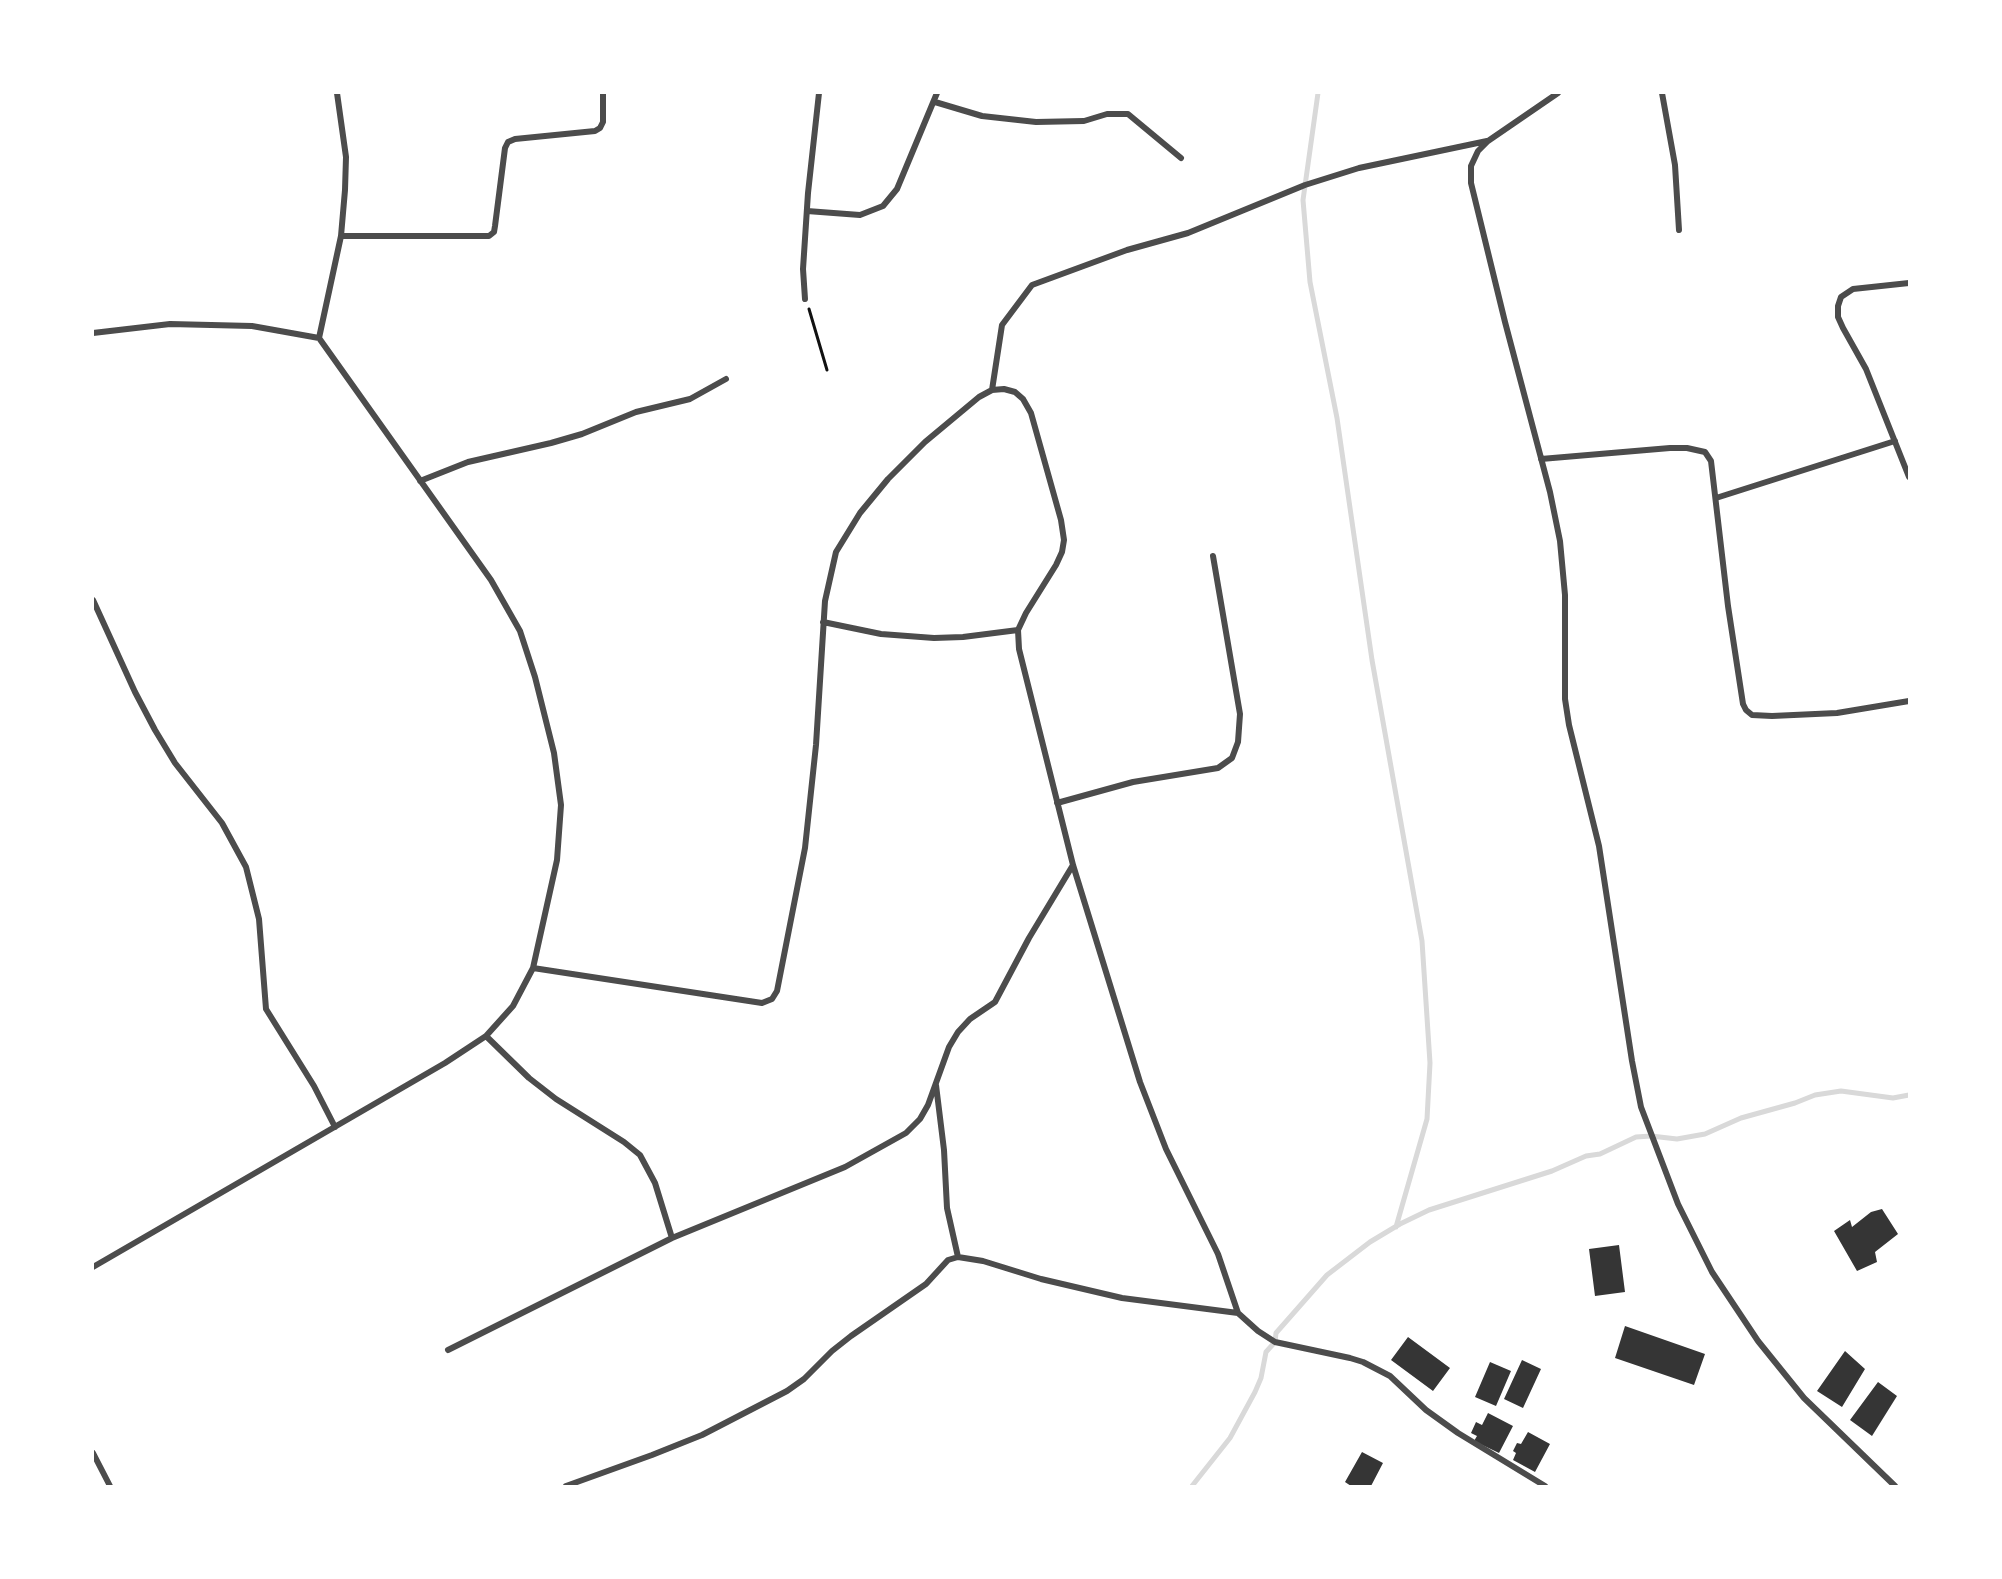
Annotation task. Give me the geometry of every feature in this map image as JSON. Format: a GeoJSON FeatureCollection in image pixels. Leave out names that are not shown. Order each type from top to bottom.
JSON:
{"type":"FeatureCollection","features":[{"type":"Feature","properties":{"kind":"street"},"geometry":{"type":"LineString","coordinates":[[319,338],[341,236],[345,190],[346,157],[337,93]]}},
{"type":"Feature","properties":{"kind":"street"},"geometry":{"type":"LineString","coordinates":[[341,236],[489,236],[494,232],[505,148],[508,142],[515,139],[596,131],[603,122],[603,93]]}},
{"type":"Feature","properties":{"kind":"street"},"geometry":{"type":"LineString","coordinates":[[805,299],[807,211],[819,93]]}},
{"type":"Feature","properties":{"kind":"street"},"geometry":{"type":"LineString","coordinates":[[807,211],[860,215],[883,206],[897,189],[937,93]]}},
{"type":"Feature","properties":{"kind":"street"},"geometry":{"type":"LineString","coordinates":[[1558,93],[1488,141],[1478,151],[1471,166],[1471,183],[1560,541],[1565,595],[1565,699],[1569,725],[1599,846],[1632,1061],[1644,1116],[1678,1204],[1712,1272],[1758,1341],[1804,1398],[1894,1486]]}},
{"type":"Feature","properties":{"kind":"street"},"geometry":{"type":"LineString","coordinates":[[1662,93],[1676,165],[1679,230]]}},
{"type":"Feature","properties":{"kind":"street"},"geometry":{"type":"LineString","coordinates":[[935,102],[982,116],[1036,122],[1084,121],[1107,114],[1128,114],[1182,159]]}},
{"type":"Feature","properties":{"kind":"street"},"geometry":{"type":"LineString","coordinates":[[992,390],[1002,325],[1032,285],[1127,250],[1188,233],[1305,184],[1359,168],[1488,141]]}},
{"type":"Feature","properties":{"kind":"street"},"geometry":{"type":"LineString","coordinates":[[1909,283],[1853,289],[1841,297],[1838,306],[1838,317],[1866,369],[1909,477]]}},
{"type":"Feature","properties":{"kind":"street"},"geometry":{"type":"LineString","coordinates":[[93,333],[170,324],[252,326],[319,338],[491,580],[520,631],[535,678],[554,753],[561,805],[557,860],[534,968],[513,1006],[486,1035],[446,1063],[93,1267]]}},
{"type":"Feature","properties":{"kind":"street"},"geometry":{"type":"LineString","coordinates":[[420,481],[468,462],[552,443],[582,434],[619,418],[690,399],[726,379]]}},
{"type":"Feature","properties":{"kind":"street"},"geometry":{"type":"LineString","coordinates":[[534,968],[762,1003],[772,999],[777,991],[805,848],[816,745],[823,622],[829,579],[836,552],[860,513],[888,479],[925,442],[979,397],[992,390],[1004,388],[1014,392],[1023,399],[1031,412],[1061,520],[1064,540],[1056,565],[1018,630],[1019,649],[1073,866],[1140,1082],[1166,1149],[1218,1254],[1238,1313],[1258,1331],[1275,1342],[1350,1358],[1390,1376],[1426,1410],[1449,1427],[1545,1486]]}},
{"type":"Feature","properties":{"kind":"street"},"geometry":{"type":"LineString","coordinates":[[1716,498],[1895,441]]}},
{"type":"Feature","properties":{"kind":"street"},"geometry":{"type":"LineString","coordinates":[[1541,459],[1670,448],[1705,452],[1711,461],[1728,606],[1743,704],[1752,715],[1837,713],[1909,701]]}},
{"type":"Feature","properties":{"kind":"street"},"geometry":{"type":"LineString","coordinates":[[1057,802],[1133,782],[1218,768],[1232,758],[1238,742],[1240,714],[1213,556]]}},
{"type":"Feature","properties":{"kind":"street"},"geometry":{"type":"LineString","coordinates":[[93,600],[155,730],[175,764],[222,823],[246,867],[260,919],[266,1009],[314,1086],[334,1127]]}},
{"type":"Feature","properties":{"kind":"street"},"geometry":{"type":"LineString","coordinates":[[823,622],[881,634],[934,638],[1018,630]]}},
{"type":"Feature","properties":{"kind":"street"},"geometry":{"type":"LineString","coordinates":[[448,1350],[672,1238],[845,1167],[906,1132],[920,1119],[936,1085],[949,1047],[958,1032],[970,1019],[995,1002],[1029,938],[1073,866]]}},
{"type":"Feature","properties":{"kind":"street"},"geometry":{"type":"LineString","coordinates":[[486,1035],[530,1078],[556,1099],[624,1142],[640,1155],[655,1183],[672,1238]]}},
{"type":"Feature","properties":{"kind":"street"},"geometry":{"type":"LineString","coordinates":[[936,1085],[944,1150],[947,1208],[958,1257]]}},
{"type":"Feature","properties":{"kind":"street"},"geometry":{"type":"LineString","coordinates":[[566,1486],[702,1434],[787,1391],[804,1379],[845,1341],[926,1284],[948,1260],[958,1257],[983,1261],[1041,1279],[1122,1298],[1238,1313]]}},
{"type":"Feature","properties":{"kind":"street"},"geometry":{"type":"LineString","coordinates":[[93,1453],[110,1486]]}},
{"type":"Feature","properties":{"kind":"path"},"geometry":{"type":"LineString","coordinates":[[805,299],[827,370]]}},
{"type":"Feature","properties":{"kind":"building"},"geometry":{"type":"Polygon","coordinates":[[[1882,1209],[1898,1234],[1875,1252],[1877,1262],[1857,1271],[1834,1231],[1850,1220],[1852,1227],[1871,1212],[1882,1209]]]}},
{"type":"Feature","properties":{"kind":"building"},"geometry":{"type":"Polygon","coordinates":[[[1619,1245],[1625,1292],[1595,1296],[1589,1249],[1619,1245]]]}},
{"type":"Feature","properties":{"kind":"building"},"geometry":{"type":"Polygon","coordinates":[[[1625,1326],[1705,1354],[1694,1385],[1615,1358],[1625,1326]]]}},
{"type":"Feature","properties":{"kind":"building"},"geometry":{"type":"Polygon","coordinates":[[[1408,1337],[1450,1368],[1433,1391],[1391,1360],[1408,1337]]]}},
{"type":"Feature","properties":{"kind":"building"},"geometry":{"type":"Polygon","coordinates":[[[1845,1351],[1865,1369],[1842,1407],[1817,1391],[1845,1351]]]}},
{"type":"Feature","properties":{"kind":"building"},"geometry":{"type":"Polygon","coordinates":[[[1522,1360],[1541,1369],[1523,1408],[1504,1399],[1522,1360]]]}},
{"type":"Feature","properties":{"kind":"building"},"geometry":{"type":"Polygon","coordinates":[[[1490,1362],[1511,1371],[1496,1406],[1475,1397],[1490,1362]]]}},
{"type":"Feature","properties":{"kind":"building"},"geometry":{"type":"Polygon","coordinates":[[[1878,1382],[1897,1396],[1872,1436],[1850,1420],[1878,1382]]]}},
{"type":"Feature","properties":{"kind":"building"},"geometry":{"type":"Polygon","coordinates":[[[1488,1413],[1513,1426],[1499,1453],[1474,1441],[1477,1436],[1471,1433],[1476,1422],[1482,1425],[1488,1413]]]}},
{"type":"Feature","properties":{"kind":"building"},"geometry":{"type":"Polygon","coordinates":[[[1528,1432],[1550,1444],[1535,1472],[1513,1460],[1516,1453],[1513,1451],[1517,1443],[1521,1444],[1528,1432]]]}},
{"type":"Feature","properties":{"kind":"building"},"geometry":{"type":"Polygon","coordinates":[[[1362,1452],[1383,1463],[1371,1486],[1351,1486],[1345,1482],[1362,1452]]]}},
{"type":"Feature","properties":{"kind":"waterway"},"geometry":{"type":"LineString","coordinates":[[1318,93],[1303,200],[1310,282],[1337,418],[1372,660],[1422,941],[1430,1063],[1427,1119],[1396,1227]]}},
{"type":"Feature","properties":{"kind":"waterway"},"geometry":{"type":"LineString","coordinates":[[1192,1486],[1230,1438],[1255,1392],[1261,1378],[1266,1352],[1275,1342],[1276,1333],[1327,1275],[1370,1242],[1400,1224],[1429,1210],[1552,1171],[1586,1156],[1600,1154],[1636,1137],[1677,1139],[1705,1134],[1741,1118],[1815,1095],[1841,1091],[1893,1098],[1909,1095]]}}]}
